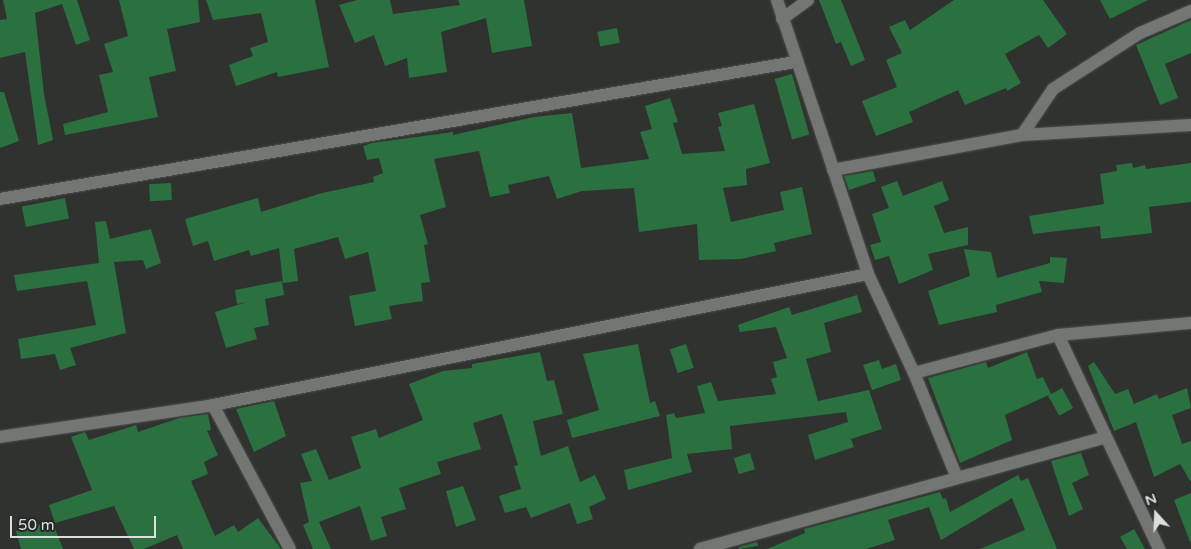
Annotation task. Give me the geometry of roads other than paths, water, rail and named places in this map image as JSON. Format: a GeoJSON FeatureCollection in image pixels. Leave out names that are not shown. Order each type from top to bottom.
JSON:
{"type":"FeatureCollection","features":[{"type":"Feature","properties":{"kind":"street"},"geometry":{"type":"LineString","coordinates":[[777,0],[795,62],[868,274],[914,373],[957,478]]}},
{"type":"Feature","properties":{"kind":"street"},"geometry":{"type":"LineString","coordinates":[[782,19],[808,0]]}},
{"type":"Feature","properties":{"kind":"street"},"geometry":{"type":"LineString","coordinates":[[1022,135],[1053,90],[1140,33],[1191,11]]}},
{"type":"Feature","properties":{"kind":"street"},"geometry":{"type":"LineString","coordinates":[[0,199],[795,62]]}},
{"type":"Feature","properties":{"kind":"street"},"geometry":{"type":"LineString","coordinates":[[833,170],[1022,135],[1191,125]]}},
{"type":"Feature","properties":{"kind":"street"},"geometry":{"type":"LineString","coordinates":[[0,437],[213,405],[868,274]]}},
{"type":"Feature","properties":{"kind":"street"},"geometry":{"type":"LineString","coordinates":[[914,373],[1058,335],[1191,323]]}},
{"type":"Feature","properties":{"kind":"street"},"geometry":{"type":"LineString","coordinates":[[1058,335],[1104,438],[1159,549]]}},
{"type":"Feature","properties":{"kind":"street"},"geometry":{"type":"LineString","coordinates":[[213,405],[290,549]]}},
{"type":"Feature","properties":{"kind":"street"},"geometry":{"type":"LineString","coordinates":[[700,549],[1104,438]]}}]}
